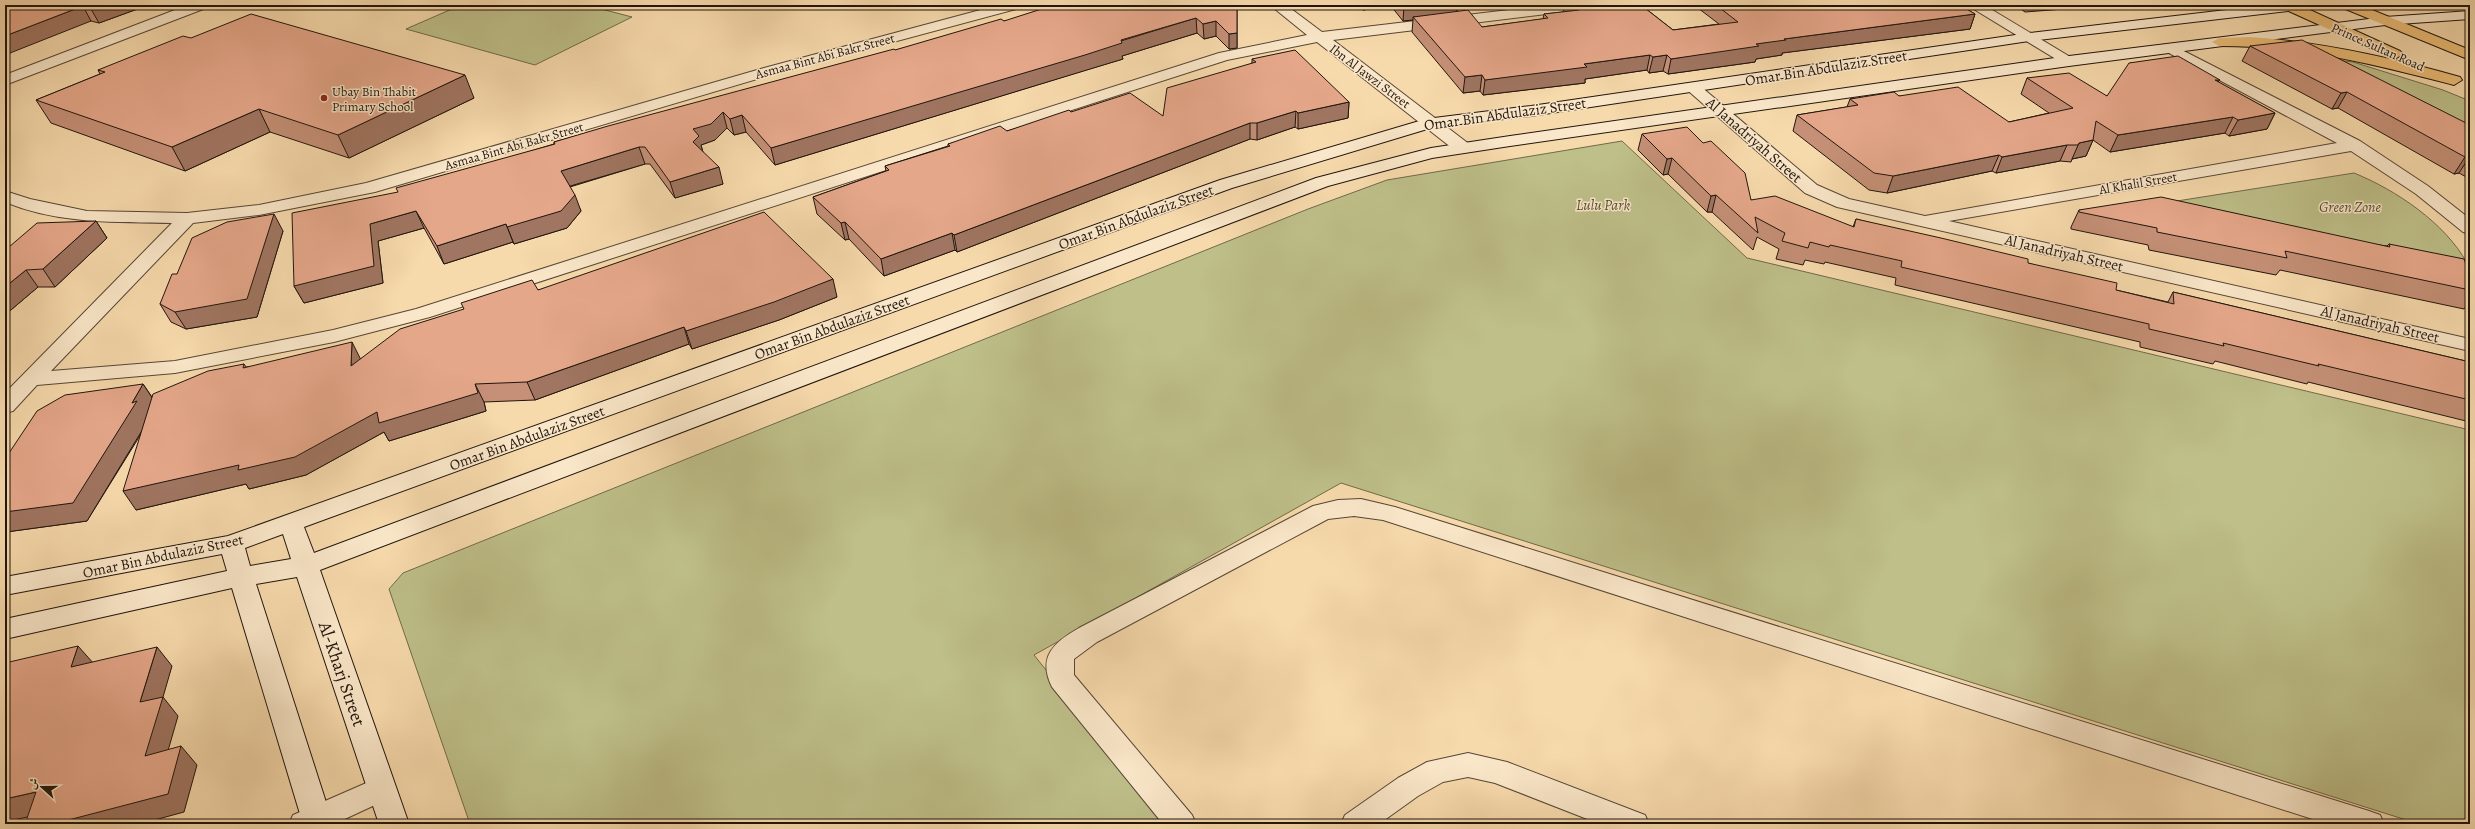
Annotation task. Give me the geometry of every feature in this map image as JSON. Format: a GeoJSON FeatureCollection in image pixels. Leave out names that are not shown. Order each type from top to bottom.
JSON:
{"type":"FeatureCollection","features":[{"type":"Feature","properties":{"kind":"main road","name":"Prince Sultan Road"},"geometry":{"type":"LineString","coordinates":[[2348,5],[2470,55]]}},
{"type":"Feature","properties":{"kind":"main road","name":"Prince Sultan Road"},"geometry":{"type":"LineString","coordinates":[[2289,6],[2334,28],[2470,86]]}},
{"type":"Feature","properties":{"kind":"main road"},"geometry":{"type":"LineString","coordinates":[[2219,42],[2260,41],[2318,48],[2403,66],[2454,80]]}},
{"type":"Feature","properties":{"kind":"street"},"geometry":{"type":"LineString","coordinates":[[5,80],[201,5]]}},
{"type":"Feature","properties":{"kind":"street","name":"Ibn Al Jawzi Street"},"geometry":{"type":"LineString","coordinates":[[1277,5],[1432,122],[1463,148]]}},
{"type":"Feature","properties":{"kind":"street"},"geometry":{"type":"LineString","coordinates":[[31,379],[175,367],[334,336],[423,312],[1224,56],[1319,37],[1523,9],[1588,5]]}},
{"type":"Feature","properties":{"kind":"street"},"geometry":{"type":"LineString","coordinates":[[1974,5],[2069,62]]}},
{"type":"Feature","properties":{"kind":"street","name":"Omar Bin Abdulaziz Street"},"geometry":{"type":"LineString","coordinates":[[5,586],[231,544],[1219,187],[1432,122],[1531,111],[1694,88],[2029,37],[2219,10],[2306,5]]}},
{"type":"Feature","properties":{"kind":"street","name":"Asmaa Bint Abi Bakr Street"},"geometry":{"type":"LineString","coordinates":[[5,196],[25,204],[87,216],[187,218],[259,210],[370,188],[769,71],[1007,6]]}},
{"type":"Feature","properties":{"kind":"street"},"geometry":{"type":"LineString","coordinates":[[5,629],[241,577],[305,566],[1322,182],[1430,153],[2219,42],[2385,21],[2470,15]]}},
{"type":"Feature","properties":{"kind":"street"},"geometry":{"type":"LineString","coordinates":[[2172,49],[2354,145],[2422,190],[2470,228]]}},
{"type":"Feature","properties":{"kind":"street","name":"Al Janadriyah Street"},"geometry":{"type":"LineString","coordinates":[[1694,88],[1811,189],[1843,203],[2470,345]]}},
{"type":"Feature","properties":{"kind":"street","name":"Al Khalil Street"},"geometry":{"type":"LineString","coordinates":[[1922,220],[2354,145]]}},
{"type":"Feature","properties":{"kind":"street"},"geometry":{"type":"LineString","coordinates":[[5,406],[187,218]]}},
{"type":"Feature","properties":{"kind":"street"},"geometry":{"type":"LineString","coordinates":[[1181,824],[1062,679],[1058,667],[1062,656],[1071,646],[1095,632],[1321,512],[1344,506],[1363,506],[1387,513],[2369,824]]}},
{"type":"Feature","properties":{"kind":"street","name":"Al-Kharj Street"},"geometry":{"type":"LineString","coordinates":[[290,523],[380,789],[394,824]]}},
{"type":"Feature","properties":{"kind":"street"},"geometry":{"type":"LineString","coordinates":[[231,544],[313,822],[380,789]]}},
{"type":"Feature","properties":{"kind":"street"},"geometry":{"type":"LineString","coordinates":[[1356,824],[1408,787],[1437,771],[1468,765],[1497,771],[1634,824]]}},
{"type":"Feature","properties":{"kind":"green space"},"geometry":{"type":"Polygon","coordinates":[[[461,5],[586,5],[632,17],[535,65],[406,29],[461,5]]]}},
{"type":"Feature","properties":{"kind":"green space"},"geometry":{"type":"Polygon","coordinates":[[[2300,56],[2353,62],[2443,90],[2470,101],[2470,141],[2300,56]]]}},
{"type":"Feature","properties":{"kind":"green space","name":"Lulu Park"},"geometry":{"type":"Polygon","coordinates":[[[1622,141],[1747,258],[2470,430],[2470,824],[2419,824],[1341,483],[1034,655],[1169,824],[470,824],[389,589],[403,573],[1308,209],[1387,180],[1622,141]]]}},
{"type":"Feature","properties":{"kind":"green space","name":"Green Zone"},"geometry":{"type":"Polygon","coordinates":[[[2354,173],[2402,198],[2418,209],[2446,234],[2458,248],[2467,263],[2158,204],[2354,173]]]}},
{"type":"Feature","properties":{"kind":"building"},"geometry":{"type":"Polygon","coordinates":[[[5,5],[101,5],[91,9],[83,6],[5,36],[5,5]]]}},
{"type":"Feature","properties":{"kind":"building"},"geometry":{"type":"Polygon","coordinates":[[[1054,5],[1237,5],[1237,33],[1229,34],[1216,21],[1203,24],[1196,18],[1121,40],[1122,43],[1085,55],[771,148],[742,115],[730,119],[723,112],[711,124],[693,129],[699,136],[693,142],[719,167],[670,182],[645,147],[639,147],[561,171],[575,195],[561,211],[507,227],[506,224],[437,246],[416,211],[370,224],[374,266],[294,286],[292,213],[398,192],[396,188],[555,144],[554,142],[608,126],[894,49],[895,50],[1001,19],[1004,21],[1054,5]]]}},
{"type":"Feature","properties":{"kind":"building"},"geometry":{"type":"Polygon","coordinates":[[[1573,5],[1641,5],[1673,30],[1738,22],[1716,5],[1960,5],[1975,14],[1784,39],[1786,40],[1756,44],[1759,46],[1671,59],[1667,55],[1653,57],[1650,55],[1584,64],[1587,67],[1485,80],[1482,75],[1465,77],[1413,17],[1468,10],[1482,27],[1548,18],[1544,14],[1579,10],[1573,5]]]}},
{"type":"Feature","properties":{"kind":"building"},"geometry":{"type":"Polygon","coordinates":[[[251,14],[465,75],[338,135],[259,109],[172,147],[36,100],[105,72],[98,70],[183,36],[191,38],[251,14]]]}},
{"type":"Feature","properties":{"kind":"building"},"geometry":{"type":"Polygon","coordinates":[[[2302,40],[2470,125],[2470,156],[2465,157],[2347,92],[2341,93],[2250,46],[2302,40]]]}},
{"type":"Feature","properties":{"kind":"building"},"geometry":{"type":"Polygon","coordinates":[[[1295,50],[1349,102],[1298,113],[1296,111],[1257,123],[1250,123],[954,235],[952,233],[881,259],[845,222],[841,223],[813,197],[889,170],[885,166],[950,146],[948,144],[1000,126],[1007,131],[1069,110],[1071,112],[1130,93],[1163,116],[1167,88],[1256,62],[1252,59],[1295,50]]]}},
{"type":"Feature","properties":{"kind":"building"},"geometry":{"type":"Polygon","coordinates":[[[2178,56],[2220,80],[2215,80],[2275,113],[2238,120],[2233,117],[2118,135],[2096,121],[2093,140],[2079,143],[2078,145],[2067,145],[2002,157],[1999,155],[1893,176],[1874,173],[1797,115],[1858,105],[1850,99],[1894,92],[1899,96],[1958,87],[2009,122],[2073,108],[2027,78],[2069,73],[2107,96],[2129,63],[2178,56]]]}},
{"type":"Feature","properties":{"kind":"building"},"geometry":{"type":"Polygon","coordinates":[[[1687,127],[1703,143],[1711,141],[1745,173],[1751,200],[1775,196],[1854,227],[1856,219],[1941,238],[2028,259],[2028,263],[2117,283],[2116,290],[2174,304],[2173,292],[2470,362],[2470,400],[2318,364],[2319,366],[2223,343],[2224,346],[2149,329],[2149,324],[1901,267],[1902,261],[1810,242],[1808,248],[1782,241],[1785,233],[1755,217],[1758,233],[1716,195],[1711,196],[1672,158],[1667,159],[1642,134],[1687,127]]]}},
{"type":"Feature","properties":{"kind":"building"},"geometry":{"type":"Polygon","coordinates":[[[2161,197],[2390,247],[2389,244],[2464,259],[2470,275],[2470,290],[2285,251],[2287,258],[2157,232],[2157,228],[2079,212],[2079,210],[2161,197]]]}},
{"type":"Feature","properties":{"kind":"building"},"geometry":{"type":"Polygon","coordinates":[[[764,212],[833,279],[774,302],[686,331],[684,327],[527,382],[475,384],[478,393],[379,423],[377,412],[295,457],[238,470],[239,465],[123,491],[153,394],[208,371],[244,364],[243,368],[352,342],[351,366],[400,329],[464,309],[461,303],[532,280],[538,290],[764,212]]]}},
{"type":"Feature","properties":{"kind":"building"},"geometry":{"type":"Polygon","coordinates":[[[274,214],[247,299],[175,312],[160,304],[172,274],[177,274],[192,238],[227,222],[274,214]]]}},
{"type":"Feature","properties":{"kind":"building"},"geometry":{"type":"Polygon","coordinates":[[[96,221],[43,269],[26,270],[5,287],[5,245],[9,247],[37,223],[96,221]]]}},
{"type":"Feature","properties":{"kind":"building"},"geometry":{"type":"Polygon","coordinates":[[[143,384],[132,403],[137,401],[73,503],[5,512],[5,459],[37,411],[65,395],[143,384]]]}},
{"type":"Feature","properties":{"kind":"building"},"geometry":{"type":"Polygon","coordinates":[[[78,646],[71,667],[157,647],[140,702],[163,697],[145,756],[181,746],[168,794],[53,824],[25,824],[36,792],[5,799],[5,663],[78,646]]]}},
{"type":"Feature","properties":{"kind":"place","name":"Ubay Bin Thabit Primary School"},"geometry":{"type":"Point","coordinates":[324,98]}}]}
